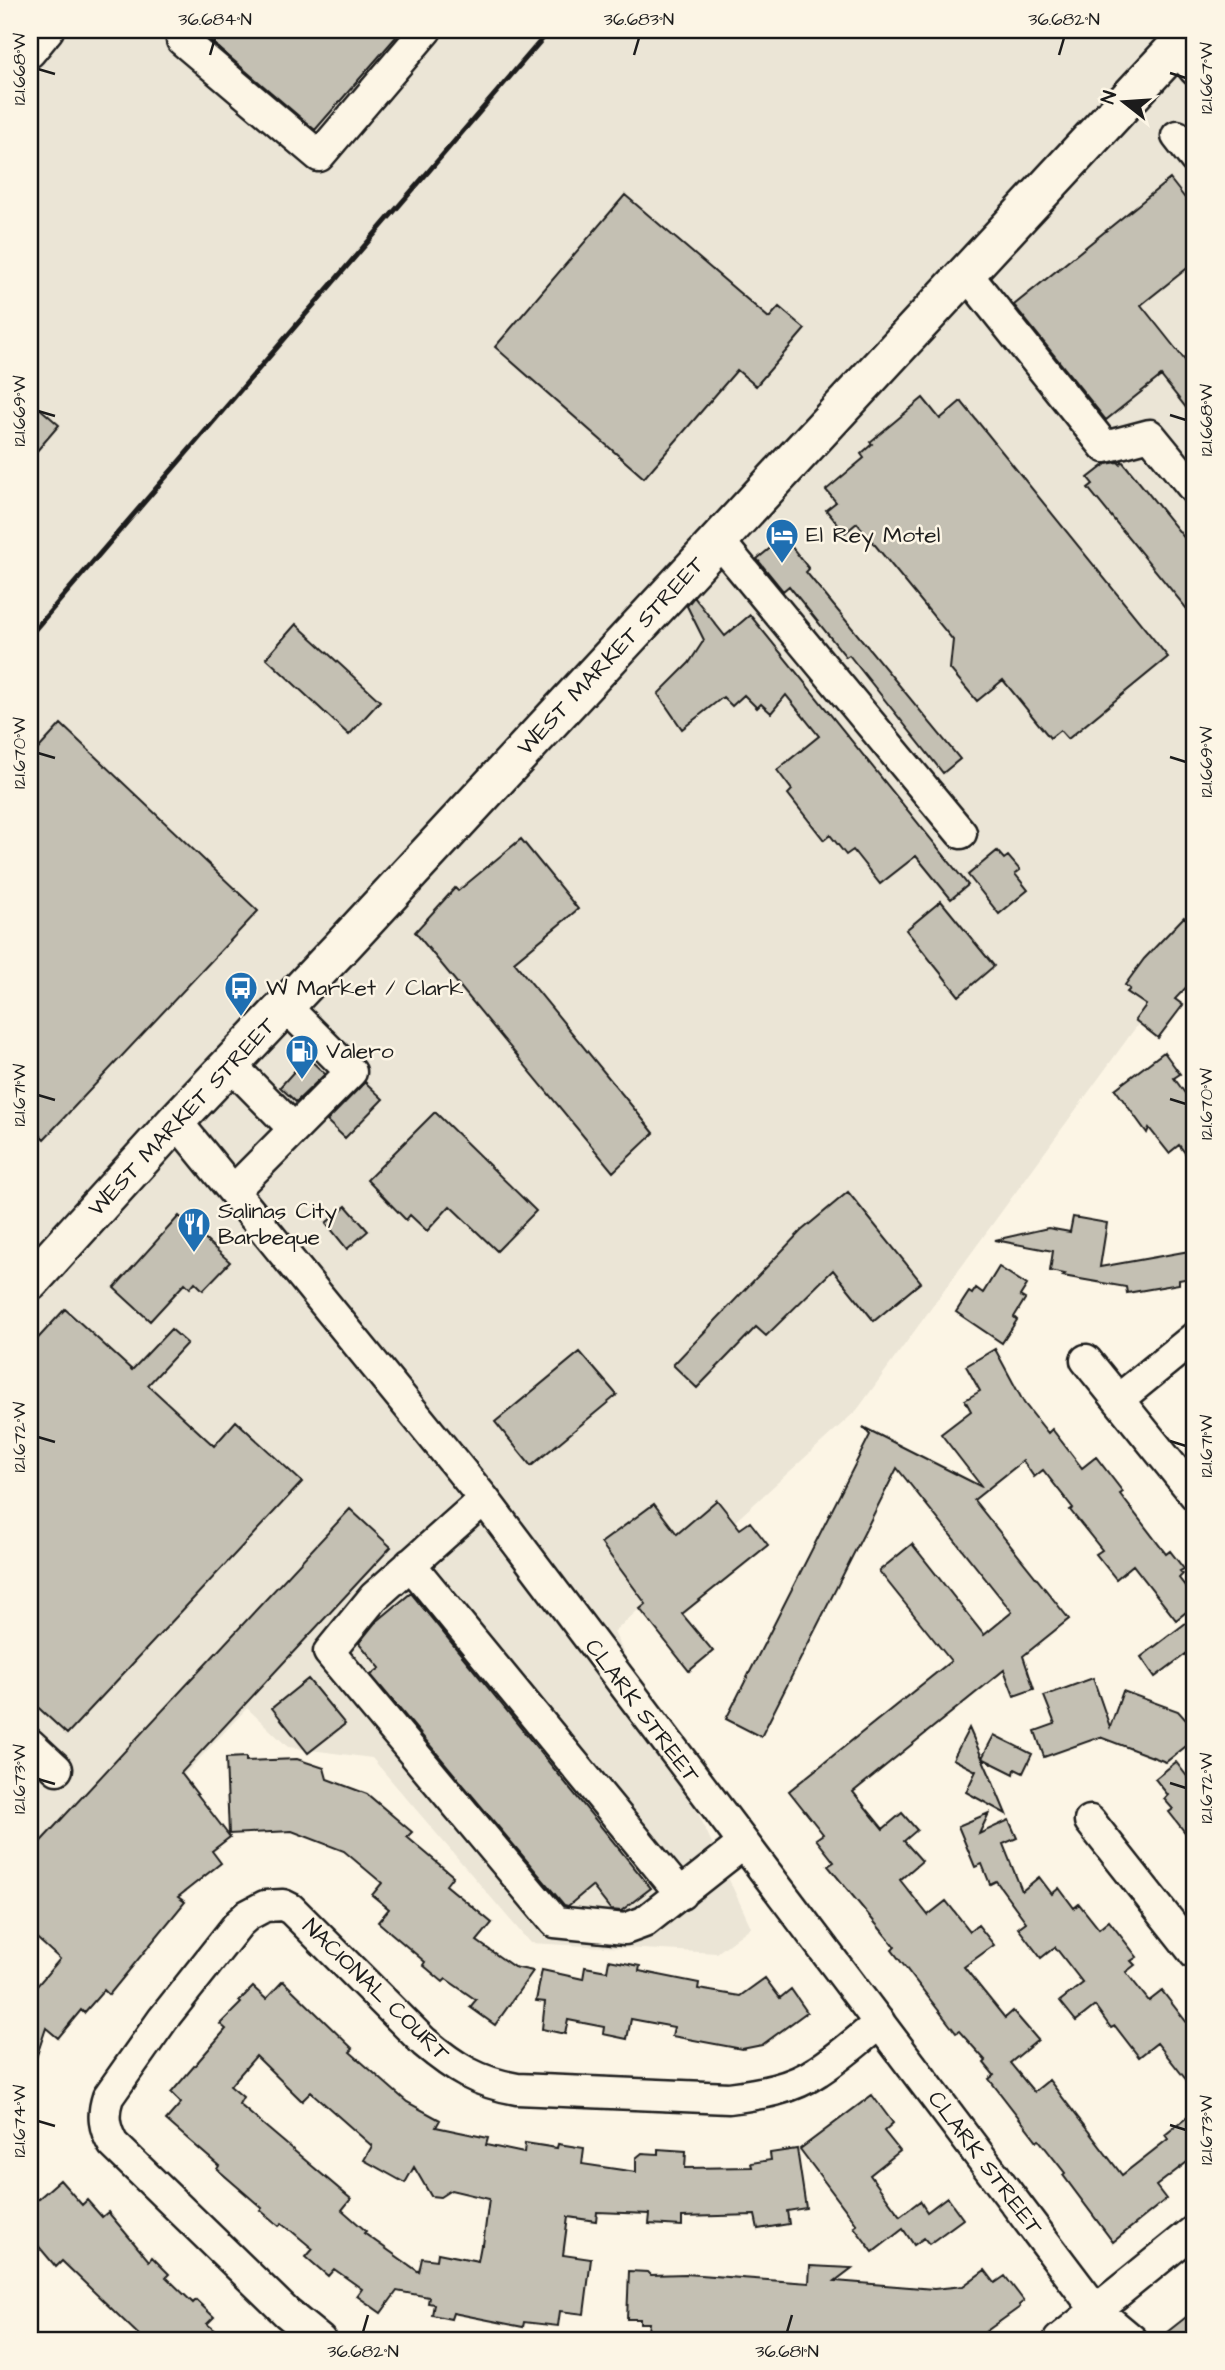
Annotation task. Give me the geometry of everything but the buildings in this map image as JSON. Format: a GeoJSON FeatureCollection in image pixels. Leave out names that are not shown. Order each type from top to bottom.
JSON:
{"type":"FeatureCollection","features":[{"type":"Feature","properties":{"kind":"main road","name":"WEST MARKET STREET"},"geometry":{"type":"LineString","coordinates":[[30,1282],[176,1121],[966,273],[1188,49]]}},
{"type":"Feature","properties":{"kind":"street"},"geometry":{"type":"LineString","coordinates":[[30,52],[48,30]]}},
{"type":"Feature","properties":{"kind":"street"},"geometry":{"type":"LineString","coordinates":[[177,33],[319,156],[426,30]]}},
{"type":"Feature","properties":{"kind":"street"},"geometry":{"type":"LineString","coordinates":[[1177,136],[1195,159]]}},
{"type":"Feature","properties":{"kind":"street"},"geometry":{"type":"LineString","coordinates":[[966,273],[1105,447],[1150,435],[1195,490]]}},
{"type":"Feature","properties":{"kind":"street"},"geometry":{"type":"LineString","coordinates":[[718,540],[961,832]]}},
{"type":"Feature","properties":{"kind":"street"},"geometry":{"type":"LineString","coordinates":[[233,1191],[351,1072],[285,1006]]}},
{"type":"Feature","properties":{"kind":"street"},"geometry":{"type":"LineString","coordinates":[[230,1064],[294,1129]]}},
{"type":"Feature","properties":{"kind":"street","name":"CLARK STREET"},"geometry":{"type":"LineString","coordinates":[[176,1121],[484,1499],[1096,2311],[1132,2340]]}},
{"type":"Feature","properties":{"kind":"street"},"geometry":{"type":"LineString","coordinates":[[1119,1399],[1195,1338]]}},
{"type":"Feature","properties":{"kind":"street"},"geometry":{"type":"LineString","coordinates":[[1086,1360],[1195,1495]]}},
{"type":"Feature","properties":{"kind":"street"},"geometry":{"type":"LineString","coordinates":[[484,1499],[374,1597],[329,1652],[555,1922],[625,1929],[635,1927],[743,1844]]}},
{"type":"Feature","properties":{"kind":"street"},"geometry":{"type":"LineString","coordinates":[[410,1564],[681,1894]]}},
{"type":"Feature","properties":{"kind":"street"},"geometry":{"type":"LineString","coordinates":[[30,1744],[57,1769]]}},
{"type":"Feature","properties":{"kind":"street"},"geometry":{"type":"LineString","coordinates":[[1090,1821],[1195,1954]]}},
{"type":"Feature","properties":{"kind":"street","name":"NACIONAL COURT"},"geometry":{"type":"LineString","coordinates":[[320,2340],[278,2304],[113,2144],[106,2133],[104,2121],[108,2097],[163,2019],[239,1923],[256,1909],[274,1904],[291,1909],[424,2042],[447,2061],[468,2075],[490,2084],[517,2090],[729,2098],[755,2095],[776,2090],[817,2072],[880,2023]]}},
{"type":"Feature","properties":{"kind":"street"},"geometry":{"type":"LineString","coordinates":[[1059,2340],[1195,2230]]}},
{"type":"Feature","properties":{"kind":"shaded area"},"geometry":{"type":"Polygon","coordinates":[[[30,30],[1195,30],[1195,946],[857,1410],[614,1632],[751,1927],[717,1953],[530,1943],[372,1758],[288,1747],[247,1708],[30,1939],[30,30]]]}},
{"type":"Feature","properties":{"kind":"railway"},"geometry":{"type":"LineString","coordinates":[[30,635],[550,30]]}},
{"type":"Feature","properties":{"kind":"place","name":"El Rey Motel"},"geometry":{"type":"Point","coordinates":[782,565]}},
{"type":"Feature","properties":{"kind":"place","name":"W Market / Clark"},"geometry":{"type":"Point","coordinates":[241,1018]}},
{"type":"Feature","properties":{"kind":"place","name":"Valero"},"geometry":{"type":"Point","coordinates":[302,1081]}},
{"type":"Feature","properties":{"kind":"place","name":"Salinas City Barbeque"},"geometry":{"type":"Point","coordinates":[194,1254]}}]}
